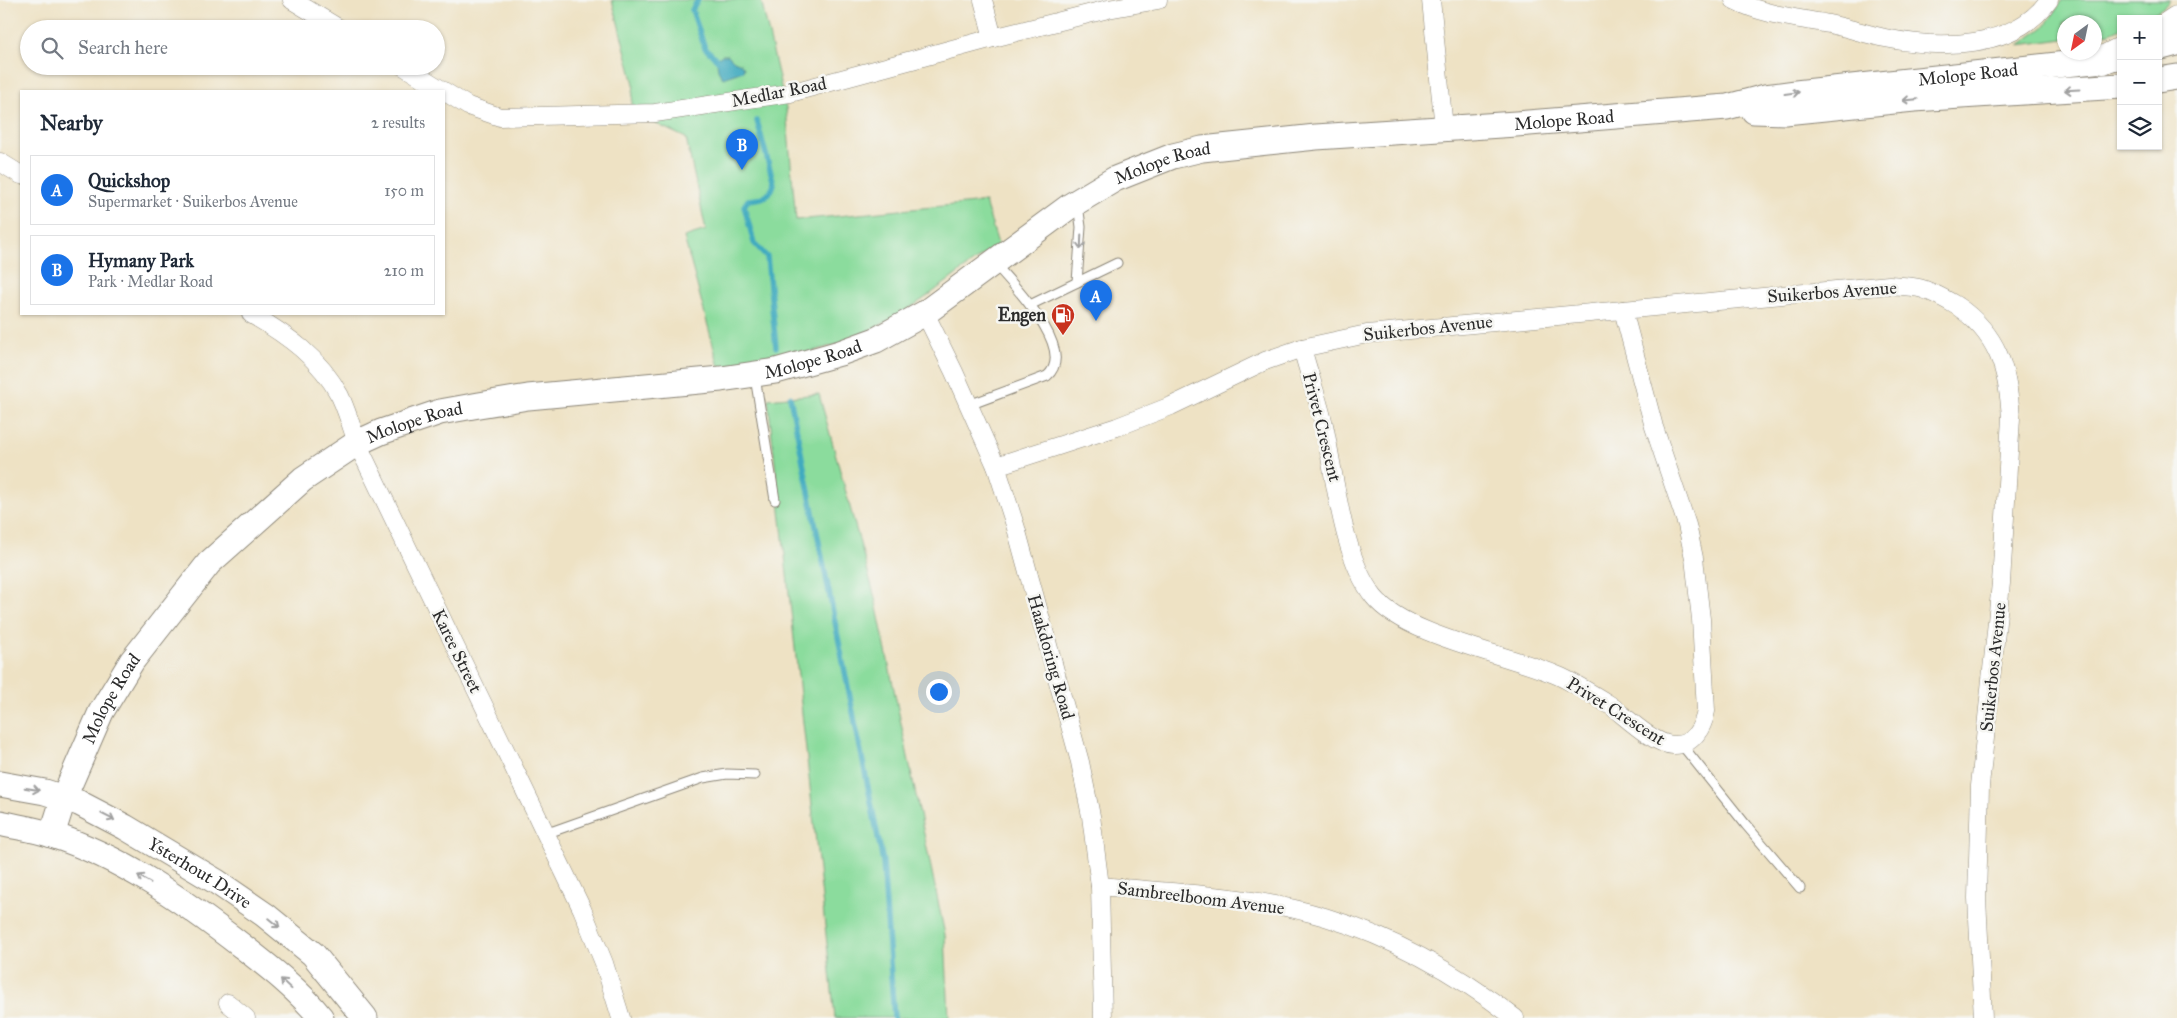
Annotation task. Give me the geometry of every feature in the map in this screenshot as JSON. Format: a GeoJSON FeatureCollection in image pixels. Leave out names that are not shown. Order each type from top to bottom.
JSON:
{"type":"FeatureCollection","features":[{"type":"Feature","properties":{"kind":"main road"},"geometry":{"type":"LineString","coordinates":[[2162,29],[2177,20]]}},
{"type":"Feature","properties":{"kind":"street"},"geometry":{"type":"LineString","coordinates":[[292,0],[325,20]]}},
{"type":"Feature","properties":{"kind":"street"},"geometry":{"type":"LineString","coordinates":[[983,0],[993,38]]}},
{"type":"Feature","properties":{"kind":"street","name":"Medlar Road"},"geometry":{"type":"LineString","coordinates":[[445,92],[468,106],[500,117],[638,114],[702,107],[790,93],[993,38],[1108,9],[1158,0]]}},
{"type":"Feature","properties":{"kind":"street"},"geometry":{"type":"LineString","coordinates":[[1431,0],[1444,128]]}},
{"type":"Feature","properties":{"kind":"street"},"geometry":{"type":"LineString","coordinates":[[1734,0],[1745,6],[1776,14],[1831,24],[1885,38],[1914,42],[1948,43],[1984,41],[2012,32],[2027,22],[2049,0]]}},
{"type":"Feature","properties":{"kind":"street"},"geometry":{"type":"LineString","coordinates":[[2162,47],[2177,44]]}},
{"type":"Feature","properties":{"kind":"street","name":"Molope Road"},"geometry":{"type":"LineString","coordinates":[[52,835],[64,797],[101,712],[132,661],[209,563],[302,479],[358,443],[409,421],[440,412],[528,397],[721,379],[776,371],[840,354],[876,340],[925,313],[1077,201],[1116,179],[1145,166],[1172,156],[1202,149],[1316,137],[1727,107],[1765,97],[1796,92],[2115,56]]}},
{"type":"Feature","properties":{"kind":"street","name":"Medlar Road"},"geometry":{"type":"LineString","coordinates":[[418,75],[442,90]]}},
{"type":"Feature","properties":{"kind":"street"},"geometry":{"type":"LineString","coordinates":[[2162,79],[2177,77]]}},
{"type":"Feature","properties":{"kind":"street","name":"Molope Road"},"geometry":{"type":"LineString","coordinates":[[1727,107],[1762,112],[1785,112],[1914,99],[2117,86]]}},
{"type":"Feature","properties":{"kind":"street"},"geometry":{"type":"LineString","coordinates":[[0,162],[20,174]]}},
{"type":"Feature","properties":{"kind":"street","name":"Suikerbos Avenue"},"geometry":{"type":"LineString","coordinates":[[996,466],[1117,427],[1171,406],[1241,371],[1302,348],[1367,334],[1888,285],[1920,288],[1944,298],[1972,317],[1992,340],[2002,362],[2009,391],[2011,418],[2001,582],[1980,786],[1977,898],[1983,1018]]}},
{"type":"Feature","properties":{"kind":"street","name":"Privet Crescent"},"geometry":{"type":"LineString","coordinates":[[1302,348],[1323,423],[1352,555],[1364,584],[1376,599],[1391,612],[1431,632],[1537,667],[1560,677],[1583,688],[1658,741],[1671,745],[1682,745],[1699,732],[1704,723],[1706,711],[1701,619],[1694,558],[1681,504],[1654,427],[1622,310]]}},
{"type":"Feature","properties":{"kind":"street","name":"Haakdoring Road"},"geometry":{"type":"LineString","coordinates":[[925,313],[996,466],[1016,528],[1080,762],[1091,816],[1100,886],[1103,1018]]}},
{"type":"Feature","properties":{"kind":"street","name":"Karee Street"},"geometry":{"type":"LineString","coordinates":[[254,315],[299,344],[327,375],[340,397],[358,443],[582,909],[597,945],[620,1018]]}},
{"type":"Feature","properties":{"kind":"street","name":"Ysterhout Drive"},"geometry":{"type":"LineString","coordinates":[[0,784],[64,797],[126,826],[217,882],[265,915],[312,954],[365,1018]]}},
{"type":"Feature","properties":{"kind":"street","name":"Ysterhout Drive"},"geometry":{"type":"LineString","coordinates":[[0,823],[52,835],[117,863],[187,903],[266,965],[321,1018]]}},
{"type":"Feature","properties":{"kind":"street","name":"Sambreelboom Avenue"},"geometry":{"type":"LineString","coordinates":[[1100,886],[1228,898],[1283,907],[1325,917],[1379,937],[1440,966],[1485,995],[1514,1018]]}},
{"type":"Feature","properties":{"kind":"street"},"geometry":{"type":"LineString","coordinates":[[228,1003],[246,1018]]}},
{"type":"Feature","properties":{"kind":"lane"},"geometry":{"type":"LineString","coordinates":[[1077,201],[1081,227],[1077,282]]}},
{"type":"Feature","properties":{"kind":"lane"},"geometry":{"type":"LineString","coordinates":[[969,405],[1047,376],[1052,372],[1056,364],[1056,355],[1044,327],[1030,305],[993,262]]}},
{"type":"Feature","properties":{"kind":"lane"},"geometry":{"type":"LineString","coordinates":[[1030,305],[1116,263]]}},
{"type":"Feature","properties":{"kind":"lane"},"geometry":{"type":"LineString","coordinates":[[755,374],[775,500]]}},
{"type":"Feature","properties":{"kind":"lane"},"geometry":{"type":"LineString","coordinates":[[1682,745],[1746,825],[1800,888]]}},
{"type":"Feature","properties":{"kind":"lane"},"geometry":{"type":"LineString","coordinates":[[545,834],[702,778],[727,774],[755,775]]}},
{"type":"Feature","properties":{"kind":"green space"},"geometry":{"type":"Polygon","coordinates":[[[612,0],[761,0],[786,108],[796,220],[985,202],[998,244],[922,300],[894,318],[846,342],[773,362],[719,367],[684,237],[706,230],[686,138],[631,112],[634,84],[612,0]]]}},
{"type":"Feature","properties":{"kind":"green space"},"geometry":{"type":"Polygon","coordinates":[[[2063,0],[2170,0],[2160,10],[2150,15],[2117,15],[2117,30],[2102,34],[2102,15],[2057,15],[2057,40],[2019,45],[2044,27],[2063,0]]]}},
{"type":"Feature","properties":{"kind":"green space"},"geometry":{"type":"Polygon","coordinates":[[[819,394],[875,598],[945,935],[949,1018],[835,1018],[768,399],[819,394]]]}},
{"type":"Feature","properties":{"kind":"water"},"geometry":{"type":"Polygon","coordinates":[[[722,55],[728,55],[734,61],[741,64],[744,68],[743,71],[723,78],[719,72],[717,62],[717,59],[722,55]]]}},
{"type":"Feature","properties":{"kind":"waterway"},"geometry":{"type":"LineString","coordinates":[[698,0],[692,10],[705,48],[721,63]]}},
{"type":"Feature","properties":{"kind":"waterway"},"geometry":{"type":"LineString","coordinates":[[757,121],[774,184],[767,195],[748,200],[744,206],[754,243],[767,257],[776,347]]}},
{"type":"Feature","properties":{"kind":"waterway"},"geometry":{"type":"LineString","coordinates":[[790,397],[883,862],[894,1018]]}},
{"type":"Feature","properties":{"kind":"place","name":"Hymany Park"},"geometry":{"type":"Point","coordinates":[742,170]}},
{"type":"Feature","properties":{"kind":"place","name":"Quickshop"},"geometry":{"type":"Point","coordinates":[1096,321]}},
{"type":"Feature","properties":{"kind":"place","name":"Engen"},"geometry":{"type":"Point","coordinates":[1063,336]}}]}
